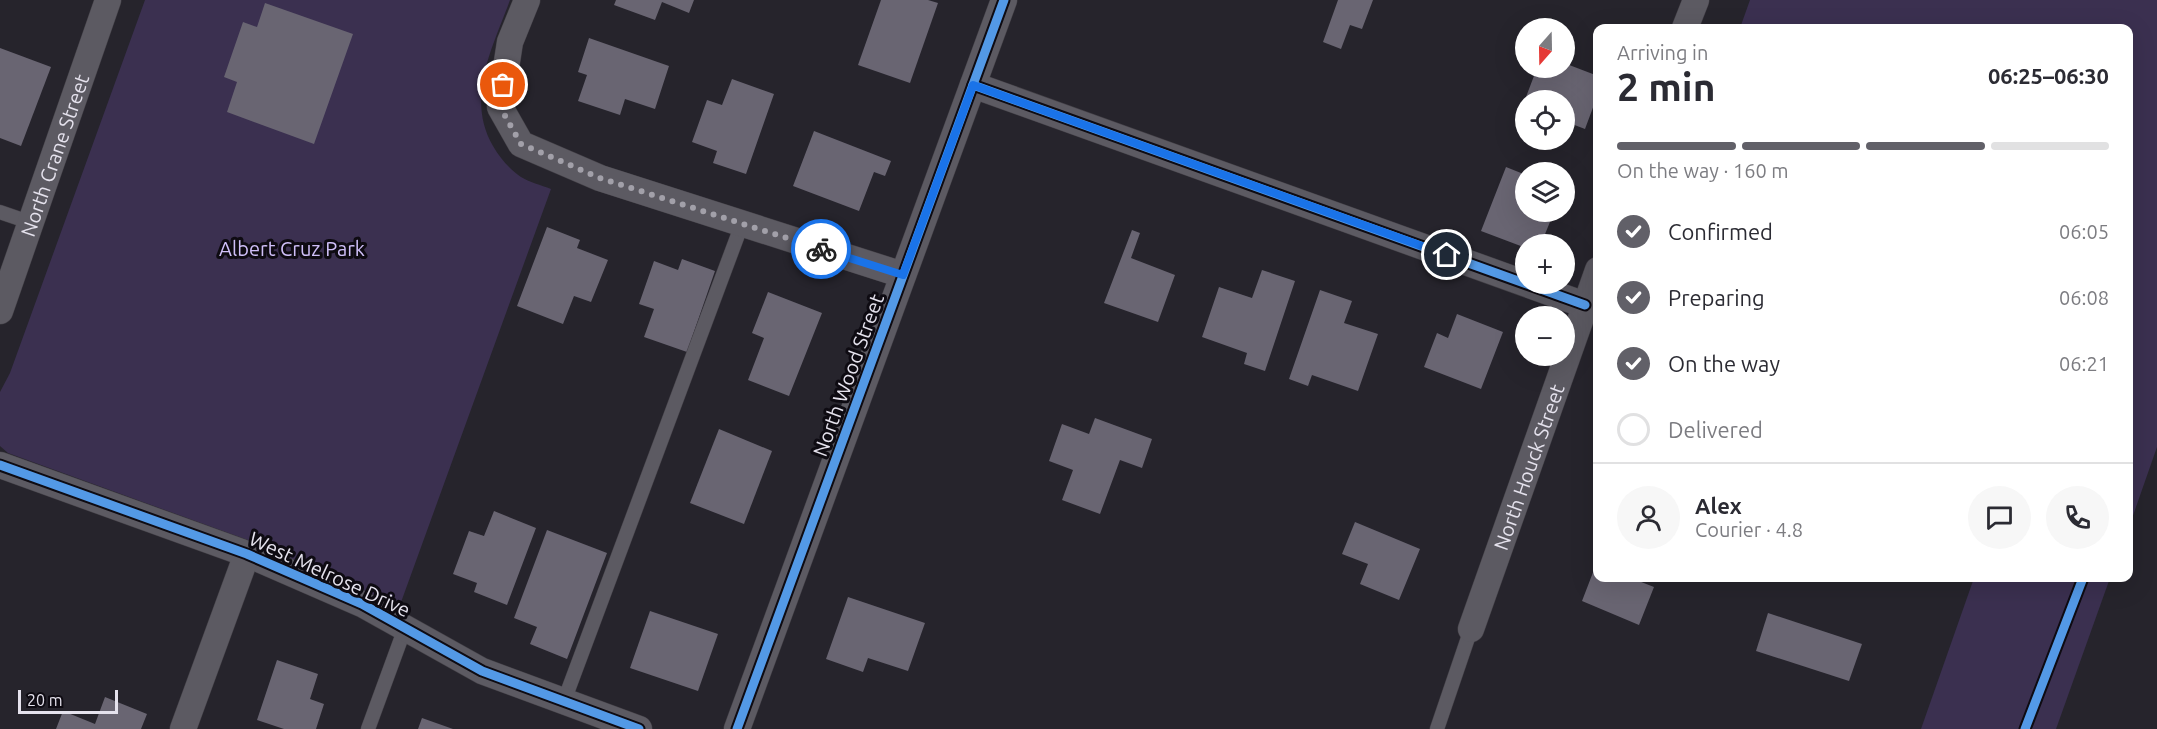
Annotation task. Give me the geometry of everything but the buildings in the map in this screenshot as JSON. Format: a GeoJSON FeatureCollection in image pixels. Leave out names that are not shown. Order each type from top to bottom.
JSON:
{"type":"FeatureCollection","features":[{"type":"Feature","properties":{"kind":"street"},"geometry":{"type":"LineString","coordinates":[[527,0],[510,42],[500,107],[521,144],[600,178],[903,275]]}},
{"type":"Feature","properties":{"kind":"street","name":"North Wood Street"},"geometry":{"type":"LineString","coordinates":[[737,729],[1004,0]]}},
{"type":"Feature","properties":{"kind":"street"},"geometry":{"type":"LineString","coordinates":[[1687,24],[1696,0]]}},
{"type":"Feature","properties":{"kind":"street","name":"North Crane Street"},"geometry":{"type":"LineString","coordinates":[[0,311],[32,224],[102,2]]}},
{"type":"Feature","properties":{"kind":"street"},"geometry":{"type":"LineString","coordinates":[[973,85],[1585,305]]}},
{"type":"Feature","properties":{"kind":"street","name":"North Houck Street"},"geometry":{"type":"LineString","coordinates":[[1471,629],[1593,283]]}},
{"type":"Feature","properties":{"kind":"street","name":"West Melrose Drive"},"geometry":{"type":"LineString","coordinates":[[0,465],[247,554],[362,604],[482,671],[639,729]]}},
{"type":"Feature","properties":{"kind":"street"},"geometry":{"type":"LineString","coordinates":[[183,729],[247,554]]}},
{"type":"Feature","properties":{"kind":"lane"},"geometry":{"type":"LineString","coordinates":[[0,212],[32,224]]}},
{"type":"Feature","properties":{"kind":"lane"},"geometry":{"type":"LineString","coordinates":[[564,701],[742,224]]}},
{"type":"Feature","properties":{"kind":"lane"},"geometry":{"type":"LineString","coordinates":[[369,729],[405,628]]}},
{"type":"Feature","properties":{"kind":"lane"},"geometry":{"type":"LineString","coordinates":[[1437,729],[1471,629]]}},
{"type":"Feature","properties":{"kind":"green space","name":"Albert Cruz Park"},"geometry":{"type":"Polygon","coordinates":[[[145,0],[510,0],[490,54],[482,91],[481,110],[485,128],[493,146],[505,163],[524,179],[551,189],[396,616],[275,550],[8,453],[0,446],[0,392],[10,373],[145,0]]]}},
{"type":"Feature","properties":{"kind":"green space"},"geometry":{"type":"Polygon","coordinates":[[[1750,0],[2157,0],[2157,447],[2133,516],[2133,24],[1741,24],[1750,0]]]}},
{"type":"Feature","properties":{"kind":"green space"},"geometry":{"type":"Polygon","coordinates":[[[1973,582],[2109,582],[2056,729],[1921,729],[1973,582]]]}},
{"type":"Feature","properties":{"kind":"cycle path"},"geometry":{"type":"LineString","coordinates":[[737,729],[1004,0]]}},
{"type":"Feature","properties":{"kind":"cycle path"},"geometry":{"type":"LineString","coordinates":[[973,85],[1585,305]]}},
{"type":"Feature","properties":{"kind":"cycle path"},"geometry":{"type":"LineString","coordinates":[[0,465],[247,554],[362,604],[482,671],[639,729]]}},
{"type":"Feature","properties":{"kind":"cycle path"},"geometry":{"type":"LineString","coordinates":[[2025,729],[2081,582]]}},
{"type":"Feature","properties":{"kind":"way so far"},"geometry":{"type":"LineString","coordinates":[[503,85],[500,107],[521,144],[600,178],[821,249]]}},
{"type":"Feature","properties":{"kind":"route"},"geometry":{"type":"LineString","coordinates":[[821,249],[903,275],[973,85],[1447,255]]}}]}
